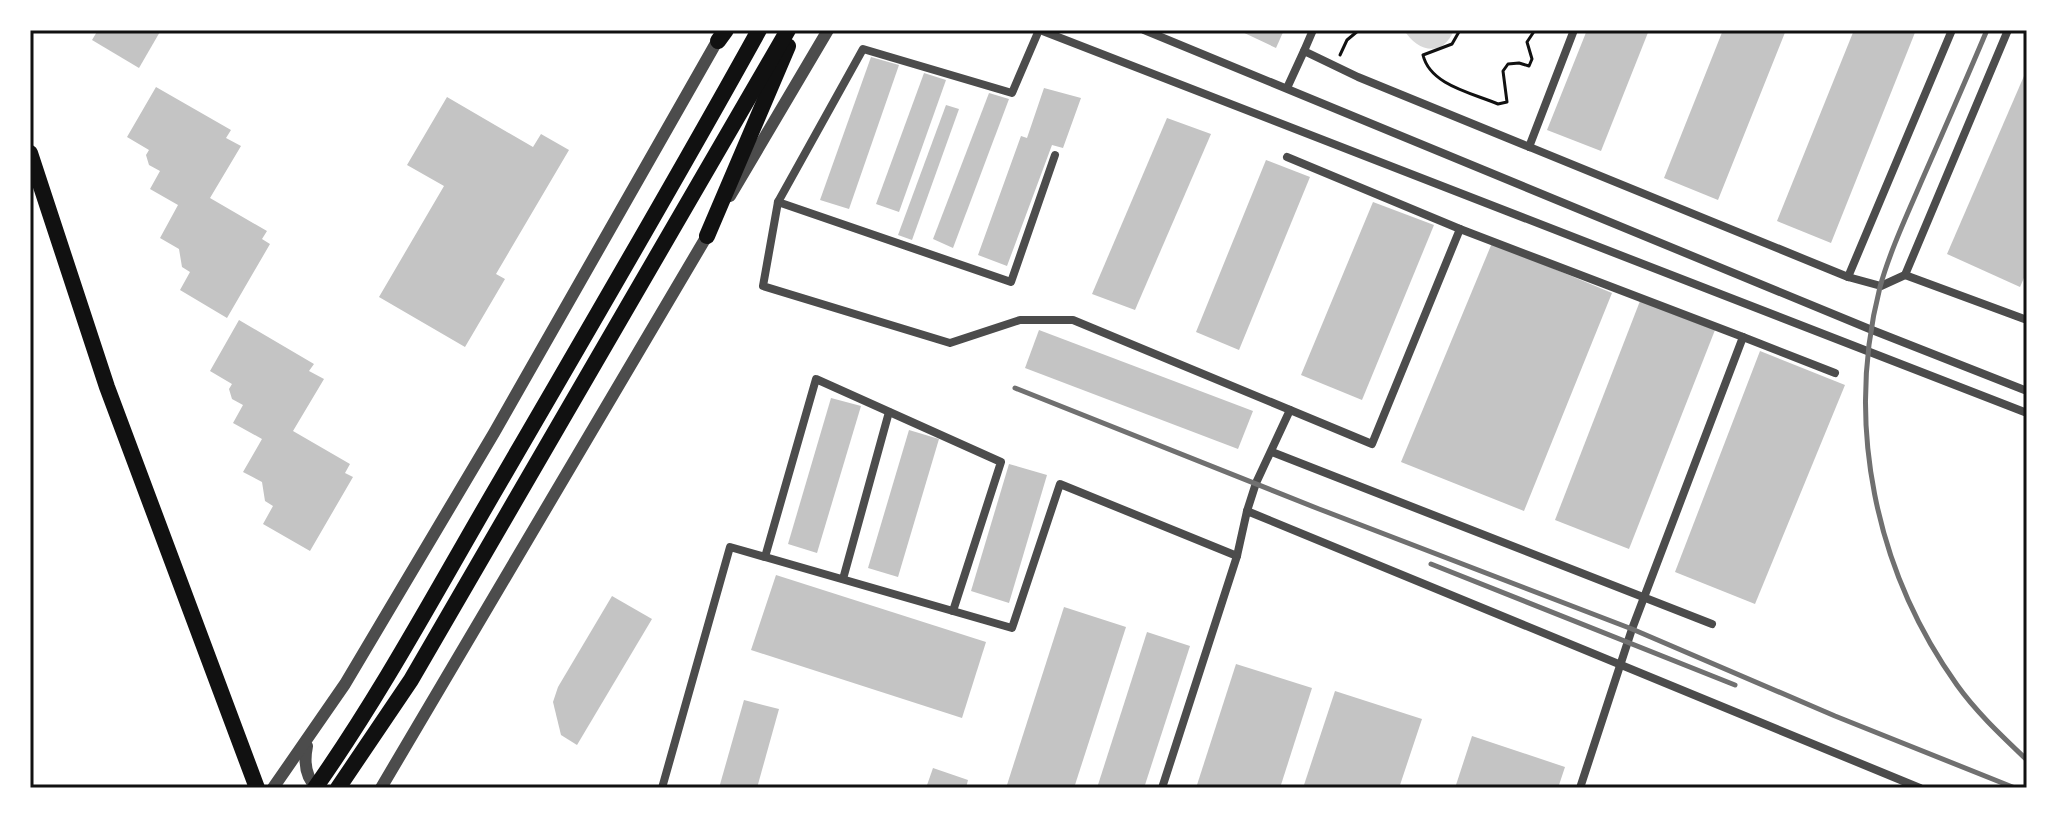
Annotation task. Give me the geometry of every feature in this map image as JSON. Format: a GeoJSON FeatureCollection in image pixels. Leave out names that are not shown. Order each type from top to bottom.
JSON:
{"type":"FeatureCollection","features":[{"type":"Feature","properties":{"kind":"highway"},"geometry":{"type":"LineString","coordinates":[[316,788],[395,663],[683,167],[759,30]]}},
{"type":"Feature","properties":{"kind":"highway"},"geometry":{"type":"LineString","coordinates":[[338,788],[411,680],[788,30]]}},
{"type":"Feature","properties":{"kind":"highway"},"geometry":{"type":"LineString","coordinates":[[707,236],[795,30]]}},
{"type":"Feature","properties":{"kind":"highway"},"geometry":{"type":"LineString","coordinates":[[30,153],[107,387],[257,788]]}},
{"type":"Feature","properties":{"kind":"street"},"geometry":{"type":"LineString","coordinates":[[381,788],[828,30]]}},
{"type":"Feature","properties":{"kind":"street"},"geometry":{"type":"LineString","coordinates":[[1460,229],[1372,444],[1073,320],[1020,320],[950,343],[763,286],[778,202],[863,49],[1012,93],[1040,30],[2027,413]]}},
{"type":"Feature","properties":{"kind":"street"},"geometry":{"type":"LineString","coordinates":[[1144,30],[2027,391]]}},
{"type":"Feature","properties":{"kind":"street"},"geometry":{"type":"LineString","coordinates":[[1287,88],[1313,30]]}},
{"type":"Feature","properties":{"kind":"street"},"geometry":{"type":"LineString","coordinates":[[1529,147],[1574,30]]}},
{"type":"Feature","properties":{"kind":"street"},"geometry":{"type":"LineString","coordinates":[[1848,277],[1952,30]]}},
{"type":"Feature","properties":{"kind":"street"},"geometry":{"type":"LineString","coordinates":[[1304,51],[1848,277],[1881,286],[1905,275],[2008,30]]}},
{"type":"Feature","properties":{"kind":"street"},"geometry":{"type":"LineString","coordinates":[[273,788],[345,684],[494,433],[722,34]]}},
{"type":"Feature","properties":{"kind":"street"},"geometry":{"type":"LineString","coordinates":[[778,202],[1011,282],[1055,155]]}},
{"type":"Feature","properties":{"kind":"street"},"geometry":{"type":"LineString","coordinates":[[1287,157],[1460,229],[1835,373]]}},
{"type":"Feature","properties":{"kind":"street"},"geometry":{"type":"LineString","coordinates":[[1905,275],[2027,320]]}},
{"type":"Feature","properties":{"kind":"street"},"geometry":{"type":"LineString","coordinates":[[1580,788],[1644,597],[1743,337]]}},
{"type":"Feature","properties":{"kind":"street"},"geometry":{"type":"LineString","coordinates":[[765,557],[816,379],[1001,462],[953,611]]}},
{"type":"Feature","properties":{"kind":"street"},"geometry":{"type":"LineString","coordinates":[[1162,788],[1237,556],[1256,483],[1290,410]]}},
{"type":"Feature","properties":{"kind":"street"},"geometry":{"type":"LineString","coordinates":[[843,579],[889,412]]}},
{"type":"Feature","properties":{"kind":"street"},"geometry":{"type":"LineString","coordinates":[[1272,452],[1712,624]]}},
{"type":"Feature","properties":{"kind":"street"},"geometry":{"type":"LineString","coordinates":[[662,788],[730,547],[1012,628],[1060,484],[1237,556]]}},
{"type":"Feature","properties":{"kind":"street"},"geometry":{"type":"LineString","coordinates":[[1247,511],[1920,788]]}},
{"type":"Feature","properties":{"kind":"street"},"geometry":{"type":"LineString","coordinates":[[309,739],[304,760],[316,788]]}},
{"type":"Feature","properties":{"kind":"path"},"geometry":{"type":"LineString","coordinates":[[1336,66],[1347,40],[1359,30]]}},
{"type":"Feature","properties":{"kind":"path"},"geometry":{"type":"LineString","coordinates":[[1460,30],[1452,44],[1423,55],[1425,63],[1433,76],[1498,104],[1507,102],[1503,71],[1508,64],[1529,66],[1532,59],[1527,42],[1535,30]]}},
{"type":"Feature","properties":{"kind":"shaded area"},"geometry":{"type":"Polygon","coordinates":[[[1404,30],[1454,30],[1443,45],[1429,49],[1416,43],[1404,30]]]}},
{"type":"Feature","properties":{"kind":"building"},"geometry":{"type":"Polygon","coordinates":[[[98,30],[161,30],[139,68],[92,40],[98,30]]]}},
{"type":"Feature","properties":{"kind":"building"},"geometry":{"type":"Polygon","coordinates":[[[1238,30],[1284,30],[1276,48],[1238,30]]]}},
{"type":"Feature","properties":{"kind":"building"},"geometry":{"type":"Polygon","coordinates":[[[1587,30],[1649,30],[1601,151],[1547,130],[1587,30]]]}},
{"type":"Feature","properties":{"kind":"building"},"geometry":{"type":"Polygon","coordinates":[[[1723,30],[1786,30],[1718,200],[1664,178],[1723,30]]]}},
{"type":"Feature","properties":{"kind":"building"},"geometry":{"type":"Polygon","coordinates":[[[1854,30],[1916,30],[1831,243],[1777,221],[1854,30]]]}},
{"type":"Feature","properties":{"kind":"building"},"geometry":{"type":"Polygon","coordinates":[[[871,57],[899,65],[849,209],[820,200],[871,57]]]}},
{"type":"Feature","properties":{"kind":"building"},"geometry":{"type":"Polygon","coordinates":[[[2027,69],[2027,271],[2020,287],[1947,254],[2027,69]]]}},
{"type":"Feature","properties":{"kind":"building"},"geometry":{"type":"Polygon","coordinates":[[[924,73],[946,80],[899,212],[876,204],[924,73]]]}},
{"type":"Feature","properties":{"kind":"building"},"geometry":{"type":"Polygon","coordinates":[[[156,87],[231,130],[226,138],[241,146],[210,198],[267,231],[262,239],[270,244],[227,318],[180,290],[190,272],[182,267],[179,249],[160,238],[178,205],[150,189],[160,171],[149,165],[146,155],[149,150],[127,137],[156,87]]]}},
{"type":"Feature","properties":{"kind":"building"},"geometry":{"type":"Polygon","coordinates":[[[1044,88],[1081,98],[1063,148],[1052,145],[1007,266],[978,255],[1021,136],[1027,138],[1044,88]]]}},
{"type":"Feature","properties":{"kind":"building"},"geometry":{"type":"Polygon","coordinates":[[[989,93],[1009,99],[953,248],[933,239],[989,93]]]}},
{"type":"Feature","properties":{"kind":"building"},"geometry":{"type":"Polygon","coordinates":[[[447,97],[533,147],[541,134],[569,150],[496,274],[505,279],[465,347],[379,297],[444,186],[407,165],[447,97]]]}},
{"type":"Feature","properties":{"kind":"building"},"geometry":{"type":"Polygon","coordinates":[[[946,105],[959,109],[912,240],[898,235],[946,105]]]}},
{"type":"Feature","properties":{"kind":"building"},"geometry":{"type":"Polygon","coordinates":[[[1167,118],[1211,134],[1135,310],[1092,294],[1167,118]]]}},
{"type":"Feature","properties":{"kind":"building"},"geometry":{"type":"Polygon","coordinates":[[[1266,160],[1310,177],[1239,350],[1196,332],[1266,160]]]}},
{"type":"Feature","properties":{"kind":"building"},"geometry":{"type":"Polygon","coordinates":[[[1373,202],[1434,225],[1362,400],[1301,375],[1373,202]]]}},
{"type":"Feature","properties":{"kind":"building"},"geometry":{"type":"Polygon","coordinates":[[[1492,243],[1612,293],[1524,511],[1401,462],[1492,243]]]}},
{"type":"Feature","properties":{"kind":"building"},"geometry":{"type":"Polygon","coordinates":[[[1640,301],[1715,330],[1629,549],[1555,520],[1640,301]]]}},
{"type":"Feature","properties":{"kind":"building"},"geometry":{"type":"Polygon","coordinates":[[[239,320],[314,364],[309,371],[324,379],[293,431],[350,464],[345,473],[353,477],[310,551],[263,524],[273,506],[265,501],[262,482],[243,472],[262,439],[233,423],[243,405],[232,399],[229,389],[232,384],[210,371],[239,320]]]}},
{"type":"Feature","properties":{"kind":"building"},"geometry":{"type":"Polygon","coordinates":[[[1039,330],[1253,411],[1238,449],[1025,368],[1039,330]]]}},
{"type":"Feature","properties":{"kind":"building"},"geometry":{"type":"Polygon","coordinates":[[[1760,351],[1845,385],[1755,604],[1675,572],[1760,351]]]}},
{"type":"Feature","properties":{"kind":"building"},"geometry":{"type":"Polygon","coordinates":[[[831,398],[861,406],[817,553],[788,544],[831,398]]]}},
{"type":"Feature","properties":{"kind":"building"},"geometry":{"type":"Polygon","coordinates":[[[909,430],[939,439],[898,577],[868,568],[909,430]]]}},
{"type":"Feature","properties":{"kind":"building"},"geometry":{"type":"Polygon","coordinates":[[[1009,464],[1047,475],[1009,603],[971,591],[1009,464]]]}},
{"type":"Feature","properties":{"kind":"building"},"geometry":{"type":"Polygon","coordinates":[[[776,575],[986,642],[962,718],[751,650],[776,575]]]}},
{"type":"Feature","properties":{"kind":"building"},"geometry":{"type":"Polygon","coordinates":[[[612,596],[652,619],[577,745],[561,735],[553,702],[558,687],[612,596]]]}},
{"type":"Feature","properties":{"kind":"building"},"geometry":{"type":"Polygon","coordinates":[[[1064,607],[1126,627],[1074,788],[1006,788],[1064,607]]]}},
{"type":"Feature","properties":{"kind":"building"},"geometry":{"type":"Polygon","coordinates":[[[1147,632],[1190,646],[1144,788],[1097,788],[1147,632]]]}},
{"type":"Feature","properties":{"kind":"building"},"geometry":{"type":"Polygon","coordinates":[[[1236,664],[1312,688],[1280,788],[1196,788],[1236,664]]]}},
{"type":"Feature","properties":{"kind":"building"},"geometry":{"type":"Polygon","coordinates":[[[1335,691],[1422,719],[1399,788],[1303,788],[1335,691]]]}},
{"type":"Feature","properties":{"kind":"building"},"geometry":{"type":"Polygon","coordinates":[[[744,700],[779,709],[757,788],[719,788],[744,700]]]}},
{"type":"Feature","properties":{"kind":"building"},"geometry":{"type":"Polygon","coordinates":[[[1472,736],[1565,767],[1558,788],[1455,788],[1472,736]]]}},
{"type":"Feature","properties":{"kind":"building"},"geometry":{"type":"Polygon","coordinates":[[[933,768],[968,780],[966,788],[926,788],[933,768]]]}},
{"type":"Feature","properties":{"kind":"railway"},"geometry":{"type":"LineString","coordinates":[[1987,30],[1899,233],[1880,287],[1870,339],[1866,391],[1867,443],[1887,545],[1905,594],[1957,685],[1990,724],[2027,760]]}},
{"type":"Feature","properties":{"kind":"railway"},"geometry":{"type":"LineString","coordinates":[[1015,388],[1632,629],[1835,716],[2015,788]]}},
{"type":"Feature","properties":{"kind":"railway"},"geometry":{"type":"LineString","coordinates":[[1431,564],[1735,685]]}}]}
